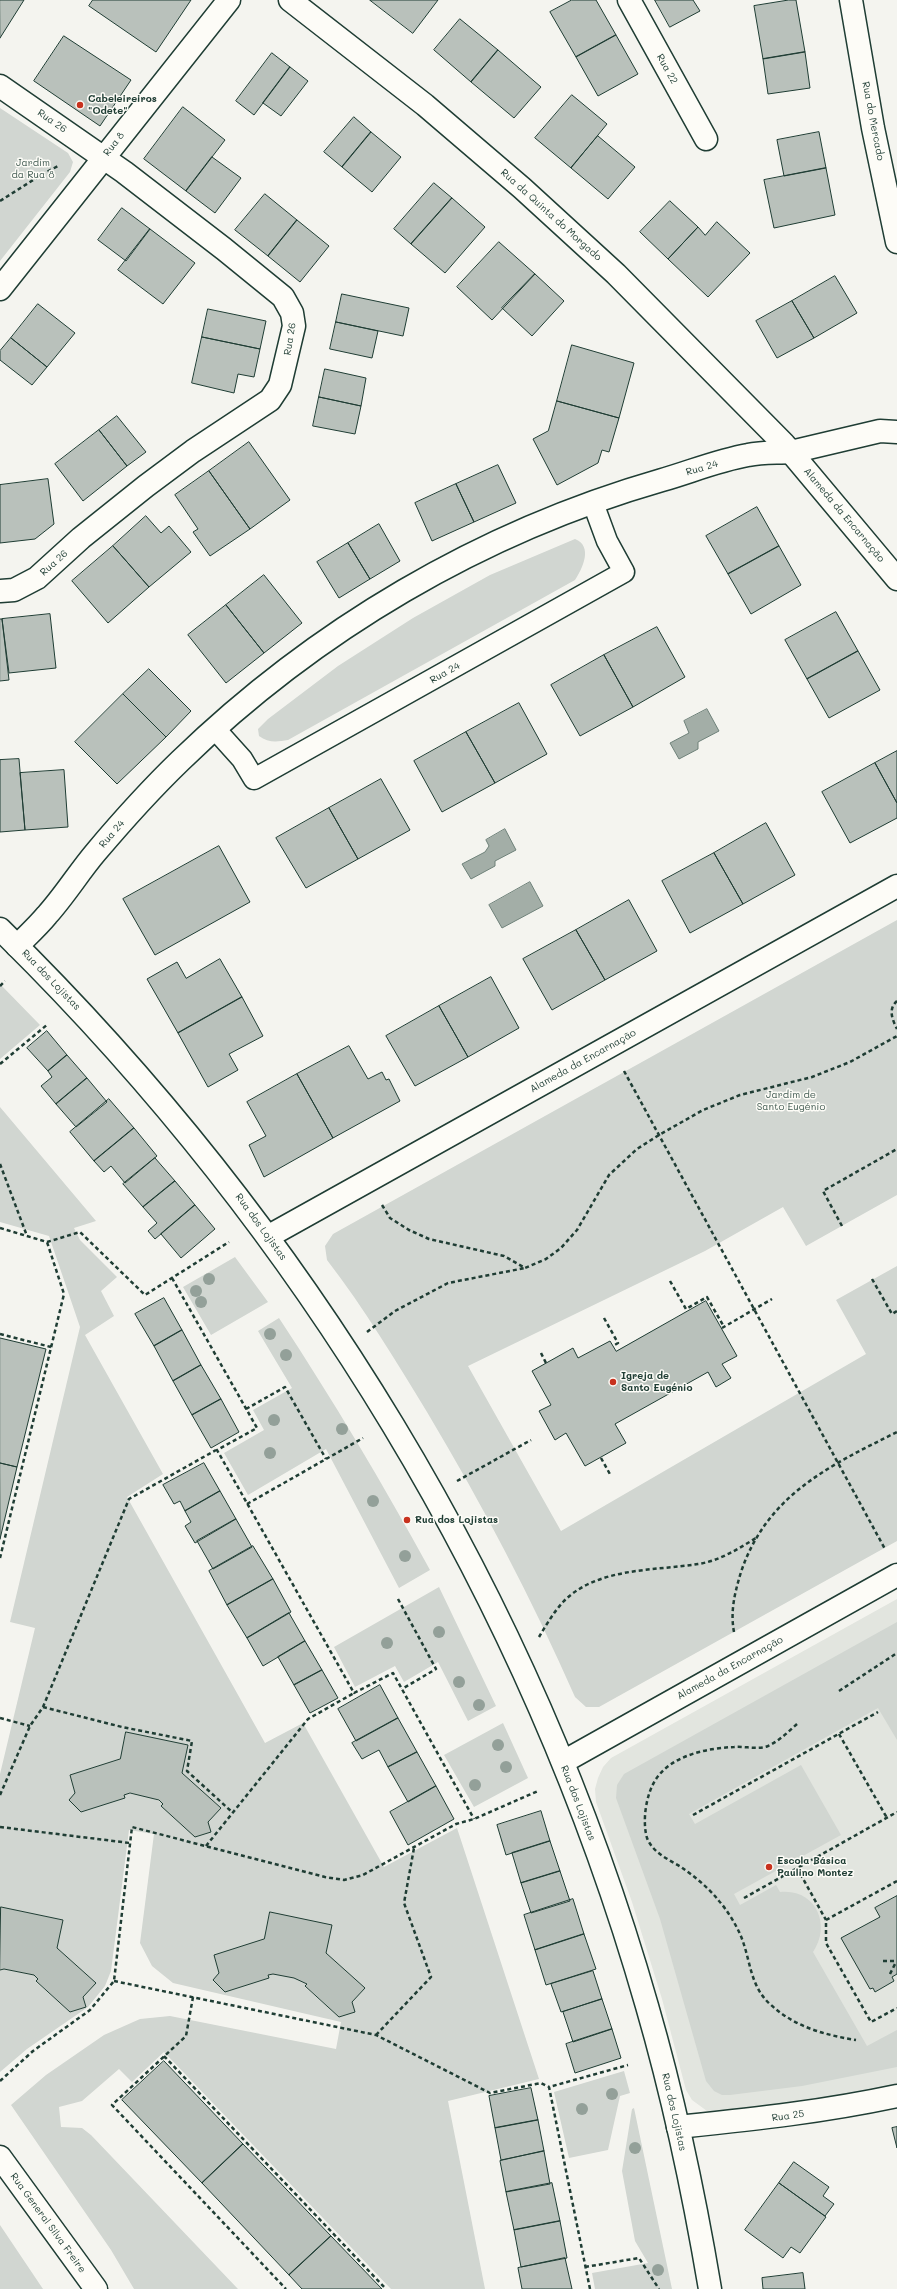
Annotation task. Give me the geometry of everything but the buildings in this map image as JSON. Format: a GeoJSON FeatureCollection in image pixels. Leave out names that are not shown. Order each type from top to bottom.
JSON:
{"type":"FeatureCollection","features":[{"type":"Feature","properties":{"kind":"street","name":"Rua 8"},"geometry":{"type":"LineString","coordinates":[[0,289],[229,0]]}},
{"type":"Feature","properties":{"kind":"street","name":"Rua da Quinta do Morgado"},"geometry":{"type":"LineString","coordinates":[[290,0],[425,105],[522,188],[616,274],[791,452]]}},
{"type":"Feature","properties":{"kind":"street","name":"Rua 22"},"geometry":{"type":"LineString","coordinates":[[629,0],[706,139]]}},
{"type":"Feature","properties":{"kind":"street","name":"Rua do Mercado"},"geometry":{"type":"LineString","coordinates":[[851,0],[873,128],[897,242]]}},
{"type":"Feature","properties":{"kind":"street","name":"Rua 26"},"geometry":{"type":"LineString","coordinates":[[0,86],[104,158],[224,249],[289,305],[294,326],[283,377],[278,389],[270,400],[198,447],[146,486],[81,538],[37,578],[14,590],[0,591]]}},
{"type":"Feature","properties":{"kind":"street","name":"Rua 24"},"geometry":{"type":"LineString","coordinates":[[17,946],[47,915],[95,853],[140,802],[215,729],[284,670],[393,596],[450,564],[509,536],[634,488],[750,455],[791,452],[880,431],[897,432]]}},
{"type":"Feature","properties":{"kind":"street","name":"Alameda da Encarnação"},"geometry":{"type":"LineString","coordinates":[[791,452],[894,572]]}},
{"type":"Feature","properties":{"kind":"street","name":"Alameda da Encarnação"},"geometry":{"type":"LineString","coordinates":[[268,1236],[897,886]]}},
{"type":"Feature","properties":{"kind":"street","name":"Rua dos Lojistas"},"geometry":{"type":"LineString","coordinates":[[0,929],[53,981],[132,1067],[191,1136],[268,1236],[330,1325],[376,1396],[436,1499],[500,1622],[563,1762],[603,1869],[647,2005],[678,2127],[697,2211],[710,2289]]}},
{"type":"Feature","properties":{"kind":"street","name":"Alameda da Encarnação"},"geometry":{"type":"LineString","coordinates":[[563,1762],[897,1575]]}},
{"type":"Feature","properties":{"kind":"street","name":"Rua 25"},"geometry":{"type":"LineString","coordinates":[[678,2127],[795,2115],[897,2096]]}},
{"type":"Feature","properties":{"kind":"street","name":"Rua General Silva Freire"},"geometry":{"type":"LineString","coordinates":[[0,2157],[96,2289]]}},
{"type":"Feature","properties":{"kind":"lane","name":"Rua 24"},"geometry":{"type":"LineString","coordinates":[[215,729],[242,759],[254,779],[624,572],[607,541],[593,503]]}},
{"type":"Feature","properties":{"kind":"path"},"geometry":{"type":"LineString","coordinates":[[0,201],[59,165],[104,158]]}},
{"type":"Feature","properties":{"kind":"path"},"geometry":{"type":"LineString","coordinates":[[0,986],[5,981]]}},
{"type":"Feature","properties":{"kind":"path"},"geometry":{"type":"LineString","coordinates":[[897,1001],[891,1012],[897,1029]]}},
{"type":"Feature","properties":{"kind":"path"},"geometry":{"type":"LineString","coordinates":[[0,1064],[48,1024]]}},
{"type":"Feature","properties":{"kind":"path"},"geometry":{"type":"LineString","coordinates":[[365,1333],[395,1311],[448,1283],[525,1268],[546,1259],[561,1248],[577,1230],[609,1175],[628,1157],[659,1135],[703,1110],[740,1096],[812,1077],[850,1062],[897,1036]]}},
{"type":"Feature","properties":{"kind":"path"},"geometry":{"type":"LineString","coordinates":[[623,1069],[885,1550]]}},
{"type":"Feature","properties":{"kind":"path"},"geometry":{"type":"LineString","coordinates":[[842,1226],[822,1191],[897,1149]]}},
{"type":"Feature","properties":{"kind":"path"},"geometry":{"type":"LineString","coordinates":[[0,1164],[27,1236]]}},
{"type":"Feature","properties":{"kind":"path"},"geometry":{"type":"LineString","coordinates":[[381,1205],[390,1218],[409,1230],[429,1239],[504,1256],[525,1268]]}},
{"type":"Feature","properties":{"kind":"path"},"geometry":{"type":"LineString","coordinates":[[0,1228],[47,1242],[80,1232],[145,1295],[229,1242]]}},
{"type":"Feature","properties":{"kind":"path"},"geometry":{"type":"LineString","coordinates":[[0,1558],[64,1294],[47,1242]]}},
{"type":"Feature","properties":{"kind":"path"},"geometry":{"type":"LineString","coordinates":[[0,1795],[30,1726],[43,1707],[129,1499],[257,1428],[172,1278]]}},
{"type":"Feature","properties":{"kind":"path"},"geometry":{"type":"LineString","coordinates":[[872,1280],[892,1314],[897,1311]]}},
{"type":"Feature","properties":{"kind":"path"},"geometry":{"type":"LineString","coordinates":[[670,1281],[686,1309],[707,1297],[723,1327],[772,1300]]}},
{"type":"Feature","properties":{"kind":"path"},"geometry":{"type":"LineString","coordinates":[[604,1318],[618,1343],[613,1346]]}},
{"type":"Feature","properties":{"kind":"path"},"geometry":{"type":"LineString","coordinates":[[0,1334],[51,1347]]}},
{"type":"Feature","properties":{"kind":"path"},"geometry":{"type":"LineString","coordinates":[[541,1353],[546,1363]]}},
{"type":"Feature","properties":{"kind":"path"},"geometry":{"type":"LineString","coordinates":[[246,1409],[286,1387],[326,1459]]}},
{"type":"Feature","properties":{"kind":"path"},"geometry":{"type":"LineString","coordinates":[[734,1636],[731,1618],[736,1589],[745,1562],[756,1538],[774,1513],[794,1492],[818,1474],[837,1462],[897,1432]]}},
{"type":"Feature","properties":{"kind":"path"},"geometry":{"type":"LineString","coordinates":[[247,1504],[363,1438]]}},
{"type":"Feature","properties":{"kind":"path"},"geometry":{"type":"LineString","coordinates":[[456,1481],[531,1440]]}},
{"type":"Feature","properties":{"kind":"path"},"geometry":{"type":"LineString","coordinates":[[216,1450],[354,1693]]}},
{"type":"Feature","properties":{"kind":"path"},"geometry":{"type":"LineString","coordinates":[[601,1458],[611,1476]]}},
{"type":"Feature","properties":{"kind":"path"},"geometry":{"type":"LineString","coordinates":[[538,1639],[564,1602],[582,1587],[606,1578],[635,1571],[662,1566],[699,1564],[730,1554],[756,1538]]}},
{"type":"Feature","properties":{"kind":"path"},"geometry":{"type":"LineString","coordinates":[[398,1599],[436,1669],[402,1689]]}},
{"type":"Feature","properties":{"kind":"path"},"geometry":{"type":"LineString","coordinates":[[839,1690],[897,1653]]}},
{"type":"Feature","properties":{"kind":"path"},"geometry":{"type":"LineString","coordinates":[[206,1846],[308,1719],[393,1673],[474,1819]]}},
{"type":"Feature","properties":{"kind":"path"},"geometry":{"type":"LineString","coordinates":[[43,1707],[122,1727],[192,1741],[187,1771],[232,1812]]}},
{"type":"Feature","properties":{"kind":"path"},"geometry":{"type":"LineString","coordinates":[[693,1815],[878,1712]]}},
{"type":"Feature","properties":{"kind":"path"},"geometry":{"type":"LineString","coordinates":[[0,1718],[30,1726]]}},
{"type":"Feature","properties":{"kind":"path"},"geometry":{"type":"LineString","coordinates":[[797,1724],[767,1746],[718,1748],[700,1751],[674,1763],[656,1779],[648,1803],[645,1825],[648,1839],[656,1851],[692,1875],[719,1900],[740,1934],[752,1976],[759,1991],[769,2004],[796,2024],[833,2036],[856,2040]]}},
{"type":"Feature","properties":{"kind":"path"},"geometry":{"type":"LineString","coordinates":[[839,1734],[886,1818]]}},
{"type":"Feature","properties":{"kind":"path"},"geometry":{"type":"LineString","coordinates":[[0,2081],[33,2051],[90,2010],[114,1981],[132,1827],[325,1877],[344,1880],[363,1875],[456,1824],[474,1819],[538,1791]]}},
{"type":"Feature","properties":{"kind":"path"},"geometry":{"type":"LineString","coordinates":[[744,1898],[897,1812]]}},
{"type":"Feature","properties":{"kind":"path"},"geometry":{"type":"LineString","coordinates":[[0,1827],[130,1843]]}},
{"type":"Feature","properties":{"kind":"path"},"geometry":{"type":"LineString","coordinates":[[376,2035],[431,1977],[404,1903],[414,1847]]}},
{"type":"Feature","properties":{"kind":"path"},"geometry":{"type":"LineString","coordinates":[[797,1868],[826,1920],[826,1944],[871,2022],[897,2008]]}},
{"type":"Feature","properties":{"kind":"path"},"geometry":{"type":"LineString","coordinates":[[826,1920],[897,1881]]}},
{"type":"Feature","properties":{"kind":"path"},"geometry":{"type":"LineString","coordinates":[[883,1961],[897,1962],[890,1974]]}},
{"type":"Feature","properties":{"kind":"path"},"geometry":{"type":"LineString","coordinates":[[114,1981],[376,2035],[490,2093],[541,2083],[549,2087],[628,2065]]}},
{"type":"Feature","properties":{"kind":"path"},"geometry":{"type":"LineString","coordinates":[[193,1997],[186,2036],[112,2105],[286,2289]]}},
{"type":"Feature","properties":{"kind":"path"},"geometry":{"type":"LineString","coordinates":[[164,2056],[386,2289]]}},
{"type":"Feature","properties":{"kind":"path"},"geometry":{"type":"LineString","coordinates":[[549,2087],[590,2289]]}},
{"type":"Feature","properties":{"kind":"path"},"geometry":{"type":"LineString","coordinates":[[585,2267],[639,2258],[659,2289]]}},
{"type":"Feature","properties":{"kind":"shaded area"},"geometry":{"type":"Polygon","coordinates":[[[707,709],[719,731],[698,742],[698,749],[679,759],[670,743],[689,733],[684,721],[707,709]]]}},
{"type":"Feature","properties":{"kind":"shaded area"},"geometry":{"type":"Polygon","coordinates":[[[505,829],[516,850],[495,861],[495,866],[471,879],[462,864],[485,852],[489,846],[486,840],[505,829]]]}},
{"type":"Feature","properties":{"kind":"shaded area"},"geometry":{"type":"Polygon","coordinates":[[[530,882],[543,906],[502,928],[489,905],[530,882]]]}},
{"type":"Feature","properties":{"kind":"shaded area","name":"Escola Básica Paulino Montez"},"geometry":{"type":"Polygon","coordinates":[[[897,1599],[897,2088],[714,2114],[707,2111],[692,2100],[686,2090],[662,1999],[632,1902],[596,1802],[595,1789],[598,1778],[603,1767],[611,1758],[897,1599]]]}},
{"type":"Feature","properties":{"kind":"green space","name":"Jardim da Rua 8"},"geometry":{"type":"Polygon","coordinates":[[[0,108],[68,153],[73,162],[70,172],[0,261],[0,108]]]}},
{"type":"Feature","properties":{"kind":"green space"},"geometry":{"type":"Polygon","coordinates":[[[575,539],[584,547],[585,558],[581,570],[575,580],[288,740],[273,741],[266,740],[259,736],[258,729],[268,719],[338,666],[413,618],[490,575],[575,539]]]}},
{"type":"Feature","properties":{"kind":"green space","name":"Jardim de Santo Eugénio"},"geometry":{"type":"Polygon","coordinates":[[[897,920],[897,1195],[806,1246],[783,1207],[705,1251],[468,1366],[561,1531],[866,1354],[836,1300],[897,1266],[897,1541],[599,1707],[586,1707],[575,1697],[524,1588],[487,1517],[427,1412],[391,1354],[367,1316],[327,1260],[325,1246],[333,1234],[897,920]]]}},
{"type":"Feature","properties":{"kind":"green space"},"geometry":{"type":"Polygon","coordinates":[[[0,984],[40,1025],[0,1059],[0,984]]]}},
{"type":"Feature","properties":{"kind":"green space"},"geometry":{"type":"Polygon","coordinates":[[[0,1107],[96,1221],[74,1228],[80,1240],[117,1277],[101,1291],[114,1316],[85,1335],[163,1474],[127,1497],[265,1743],[303,1723],[384,1867],[457,1828],[539,2079],[448,2101],[485,2289],[391,2289],[164,2052],[132,2082],[119,2069],[82,2101],[59,2107],[61,2127],[82,2128],[91,2135],[238,2289],[134,2289],[111,2250],[11,2105],[46,2075],[104,2035],[140,2019],[170,2016],[336,2049],[341,2022],[173,1983],[152,1966],[140,1943],[154,1834],[129,1830],[111,1971],[105,1986],[88,2007],[27,2049],[0,2072],[0,1970],[4,1969],[34,1975],[38,1979],[36,1982],[70,2012],[86,2007],[83,1997],[96,1983],[57,1948],[63,1920],[1,1907],[0,1912],[0,1774],[35,1628],[10,1622],[80,1327],[49,1236],[0,1222],[0,1107]],[[126,1732],[120,1759],[70,1775],[75,1793],[69,1800],[81,1812],[125,1798],[124,1795],[133,1794],[144,1796],[155,1799],[163,1804],[161,1806],[195,1837],[211,1832],[208,1822],[221,1808],[182,1773],[188,1745],[126,1732]],[[264,1939],[219,1973],[213,1981],[225,1992],[269,1978],[268,1975],[277,1974],[288,1976],[299,1979],[307,1984],[305,1987],[339,2017],[355,2012],[352,2002],[365,1988],[326,1953],[264,1939]]]}},
{"type":"Feature","properties":{"kind":"green space"},"geometry":{"type":"Polygon","coordinates":[[[235,1257],[268,1302],[211,1335],[183,1287],[235,1257]]]}},
{"type":"Feature","properties":{"kind":"green space"},"geometry":{"type":"Polygon","coordinates":[[[279,1318],[357,1442],[430,1570],[399,1588],[326,1449],[248,1495],[224,1453],[264,1430],[253,1410],[292,1388],[258,1331],[279,1318]]]}},
{"type":"Feature","properties":{"kind":"green space"},"geometry":{"type":"Polygon","coordinates":[[[439,1587],[496,1706],[468,1721],[438,1662],[404,1682],[395,1666],[355,1687],[334,1647],[439,1587]]]}},
{"type":"Feature","properties":{"kind":"green space","name":"Escola Básica Paulino Montez"},"geometry":{"type":"Polygon","coordinates":[[[897,1622],[897,1740],[878,1708],[689,1814],[695,1824],[801,1765],[841,1835],[734,1894],[740,1905],[776,1885],[780,1892],[792,1892],[803,1896],[811,1902],[817,1910],[821,1930],[813,1952],[867,2046],[897,2030],[897,2067],[802,2086],[722,2095],[714,2091],[706,2081],[660,1919],[616,1798],[617,1785],[624,1774],[897,1622]]]}},
{"type":"Feature","properties":{"kind":"green space"},"geometry":{"type":"Polygon","coordinates":[[[503,1723],[528,1778],[474,1807],[444,1755],[503,1723]]]}},
{"type":"Feature","properties":{"kind":"green space"},"geometry":{"type":"Polygon","coordinates":[[[624,2071],[630,2093],[620,2096],[608,2150],[569,2158],[554,2092],[624,2071]]]}},
{"type":"Feature","properties":{"kind":"green space"},"geometry":{"type":"Polygon","coordinates":[[[634,2108],[672,2289],[595,2289],[592,2273],[648,2263],[635,2241],[622,2171],[632,2109],[634,2108]]]}},
{"type":"Feature","properties":{"kind":"green space"},"geometry":{"type":"Polygon","coordinates":[[[0,2225],[43,2289],[0,2289],[0,2225]]]}},
{"type":"Feature","properties":{"kind":"place","name":"Cabeleireiros \"Odete\""},"geometry":{"type":"Point","coordinates":[80,105]}},
{"type":"Feature","properties":{"kind":"place","name":"Igreja de Santo Eugénio"},"geometry":{"type":"Point","coordinates":[613,1382]}},
{"type":"Feature","properties":{"kind":"place","name":"Rua dos Lojistas"},"geometry":{"type":"Point","coordinates":[407,1520]}},
{"type":"Feature","properties":{"kind":"place","name":"Escola Básica Paulino Montez"},"geometry":{"type":"Point","coordinates":[769,1867]}}]}
